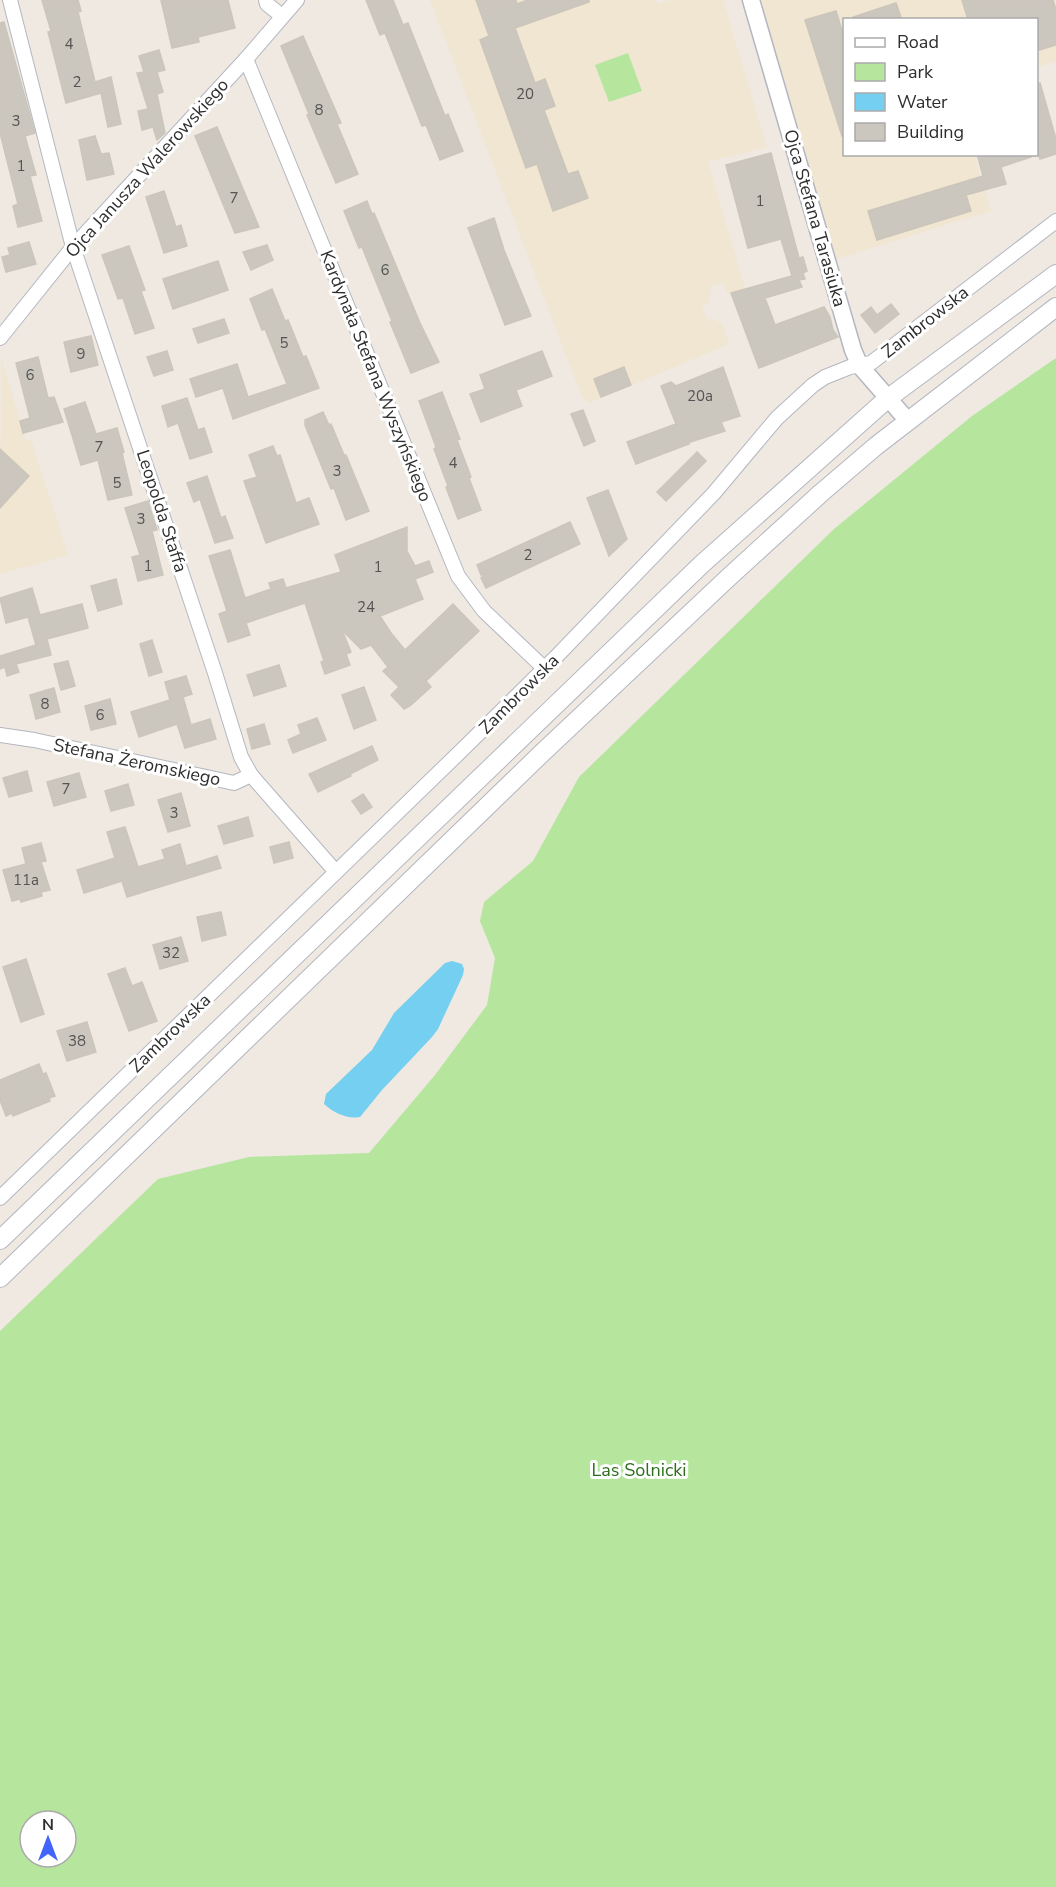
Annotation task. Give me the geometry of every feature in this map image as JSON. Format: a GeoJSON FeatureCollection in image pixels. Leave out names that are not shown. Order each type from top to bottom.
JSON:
{"type":"FeatureCollection","features":[{"type":"Feature","properties":{"kind":"main road","name":"Zambrowska"},"geometry":{"type":"LineString","coordinates":[[0,1240],[702,564],[886,399],[1056,274]]}},
{"type":"Feature","properties":{"kind":"main road"},"geometry":{"type":"LineString","coordinates":[[0,1278],[654,646],[821,493],[908,421],[1056,307]]}},
{"type":"Feature","properties":{"kind":"street","name":"Leopolda Staffa"},"geometry":{"type":"LineString","coordinates":[[10,0],[74,247],[241,757],[250,776]]}},
{"type":"Feature","properties":{"kind":"street"},"geometry":{"type":"LineString","coordinates":[[267,0],[267,4],[282,16]]}},
{"type":"Feature","properties":{"kind":"street","name":"Ojca Janusza Walerowskiego"},"geometry":{"type":"LineString","coordinates":[[0,338],[74,247],[297,0]]}},
{"type":"Feature","properties":{"kind":"street","name":"Ojca Stefana Tarasiuka"},"geometry":{"type":"LineString","coordinates":[[751,0],[853,350],[860,366],[886,399],[908,421]]}},
{"type":"Feature","properties":{"kind":"street","name":"Kardynała Stefana Wyszyńskiego"},"geometry":{"type":"LineString","coordinates":[[246,59],[458,576],[484,611],[544,668]]}},
{"type":"Feature","properties":{"kind":"street","name":"Zambrowska"},"geometry":{"type":"LineString","coordinates":[[0,1197],[544,668],[714,493],[777,418],[813,385],[833,374],[871,363],[1056,221]]}},
{"type":"Feature","properties":{"kind":"street","name":"Stefana Żeromskiego"},"geometry":{"type":"LineString","coordinates":[[0,735],[34,740],[234,783],[250,776]]}},
{"type":"Feature","properties":{"kind":"street"},"geometry":{"type":"LineString","coordinates":[[250,776],[336,872]]}},
{"type":"Feature","properties":{"kind":"shaded area"},"geometry":{"type":"Polygon","coordinates":[[[430,0],[656,0],[658,4],[670,0],[723,0],[767,147],[708,162],[745,289],[728,294],[723,283],[711,287],[709,302],[702,307],[707,319],[714,319],[722,324],[729,344],[589,403],[582,397],[430,0]]]}},
{"type":"Feature","properties":{"kind":"shaded area"},"geometry":{"type":"Polygon","coordinates":[[[761,0],[1056,0],[1056,61],[1038,67],[1038,18],[843,18],[843,156],[974,156],[991,211],[836,259],[761,0]]]}},
{"type":"Feature","properties":{"kind":"shaded area"},"geometry":{"type":"Polygon","coordinates":[[[1,357],[26,441],[31,440],[68,555],[0,574],[1,357]]]}},
{"type":"Feature","properties":{"kind":"green space"},"geometry":{"type":"Polygon","coordinates":[[[628,53],[642,91],[609,102],[595,65],[628,53]]]}},
{"type":"Feature","properties":{"kind":"green space","name":"Las Solnicki"},"geometry":{"type":"Polygon","coordinates":[[[1056,358],[1056,1887],[0,1887],[0,1331],[158,1179],[249,1157],[369,1153],[435,1075],[487,1005],[495,958],[480,921],[484,902],[533,861],[579,777],[834,529],[972,416],[1056,358]]]}},
{"type":"Feature","properties":{"kind":"water"},"geometry":{"type":"Polygon","coordinates":[[[452,961],[462,964],[463,975],[432,1037],[360,1117],[341,1115],[324,1104],[326,1094],[372,1050],[394,1013],[445,963],[452,961]]]}},
{"type":"Feature","properties":{"kind":"building"},"geometry":{"type":"Polygon","coordinates":[[[42,0],[78,0],[81,11],[78,12],[95,82],[111,77],[121,124],[108,127],[101,93],[66,103],[42,0]]]}},
{"type":"Feature","properties":{"kind":"building"},"geometry":{"type":"Polygon","coordinates":[[[161,0],[228,0],[235,28],[198,37],[199,42],[172,48],[161,0]]]}},
{"type":"Feature","properties":{"kind":"building"},"geometry":{"type":"Polygon","coordinates":[[[366,0],[393,0],[403,25],[408,23],[445,116],[448,114],[463,151],[440,160],[426,125],[422,126],[385,33],[380,35],[366,0]]]}},
{"type":"Feature","properties":{"kind":"building"},"geometry":{"type":"Polygon","coordinates":[[[476,0],[516,0],[517,4],[528,0],[589,0],[589,2],[515,28],[535,83],[545,79],[555,106],[544,110],[568,174],[578,171],[588,198],[553,211],[537,164],[526,168],[480,40],[489,36],[476,0]]]}},
{"type":"Feature","properties":{"kind":"building"},"geometry":{"type":"Polygon","coordinates":[[[962,0],[1053,0],[1056,10],[1056,45],[1038,50],[1038,18],[967,18],[962,0]]]}},
{"type":"Feature","properties":{"kind":"building"},"geometry":{"type":"Polygon","coordinates":[[[896,3],[901,18],[853,18],[896,3]]]}},
{"type":"Feature","properties":{"kind":"building"},"geometry":{"type":"Polygon","coordinates":[[[836,11],[843,34],[842,136],[805,20],[836,11]]]}},
{"type":"Feature","properties":{"kind":"building"},"geometry":{"type":"Polygon","coordinates":[[[4,22],[35,133],[25,136],[36,175],[30,176],[42,221],[18,227],[13,206],[18,204],[0,133],[0,23],[4,22]]]}},
{"type":"Feature","properties":{"kind":"building"},"geometry":{"type":"Polygon","coordinates":[[[303,36],[341,123],[337,124],[358,174],[336,183],[281,46],[303,36]]]}},
{"type":"Feature","properties":{"kind":"building"},"geometry":{"type":"Polygon","coordinates":[[[159,50],[165,70],[157,72],[163,92],[157,94],[165,133],[157,140],[153,127],[142,130],[138,111],[148,109],[137,73],[144,72],[139,56],[159,50]]]}},
{"type":"Feature","properties":{"kind":"building"},"geometry":{"type":"Polygon","coordinates":[[[1040,83],[1056,139],[1056,154],[1040,159],[1038,152],[1038,84],[1040,83]]]}},
{"type":"Feature","properties":{"kind":"building"},"geometry":{"type":"Polygon","coordinates":[[[217,127],[259,227],[235,233],[195,136],[217,127]]]}},
{"type":"Feature","properties":{"kind":"building"},"geometry":{"type":"Polygon","coordinates":[[[95,136],[101,154],[109,153],[114,174],[87,180],[79,140],[95,136]]]}},
{"type":"Feature","properties":{"kind":"building"},"geometry":{"type":"Polygon","coordinates":[[[771,153],[799,258],[803,257],[807,271],[803,273],[805,279],[799,280],[802,287],[765,298],[775,325],[824,307],[838,337],[759,368],[731,293],[792,276],[781,239],[748,248],[726,165],[771,153]]]}},
{"type":"Feature","properties":{"kind":"building"},"geometry":{"type":"Polygon","coordinates":[[[978,156],[1031,156],[1001,167],[1006,184],[966,195],[971,211],[877,240],[868,211],[983,176],[978,156]]]}},
{"type":"Feature","properties":{"kind":"building"},"geometry":{"type":"Polygon","coordinates":[[[164,191],[176,227],[181,225],[187,246],[164,253],[146,197],[164,191]]]}},
{"type":"Feature","properties":{"kind":"building"},"geometry":{"type":"Polygon","coordinates":[[[367,201],[439,362],[411,373],[362,247],[359,248],[344,211],[367,201]]]}},
{"type":"Feature","properties":{"kind":"building"},"geometry":{"type":"Polygon","coordinates":[[[494,218],[504,250],[531,316],[505,325],[468,228],[494,218]]]}},
{"type":"Feature","properties":{"kind":"building"},"geometry":{"type":"Polygon","coordinates":[[[29,242],[36,264],[6,272],[2,257],[10,255],[8,248],[29,242]]]}},
{"type":"Feature","properties":{"kind":"building"},"geometry":{"type":"Polygon","coordinates":[[[267,245],[273,260],[251,270],[243,252],[267,245]]]}},
{"type":"Feature","properties":{"kind":"building"},"geometry":{"type":"Polygon","coordinates":[[[129,246],[145,290],[141,291],[154,328],[135,334],[123,298],[118,299],[102,255],[129,246]]]}},
{"type":"Feature","properties":{"kind":"building"},"geometry":{"type":"Polygon","coordinates":[[[218,261],[228,290],[173,309],[163,279],[218,261]]]}},
{"type":"Feature","properties":{"kind":"building"},"geometry":{"type":"Polygon","coordinates":[[[272,289],[303,357],[306,356],[319,388],[233,419],[223,388],[196,397],[190,379],[237,364],[248,397],[287,384],[250,299],[272,289]]]}},
{"type":"Feature","properties":{"kind":"building"},"geometry":{"type":"Polygon","coordinates":[[[891,304],[899,314],[875,333],[861,315],[871,307],[877,315],[891,304]]]}},
{"type":"Feature","properties":{"kind":"building"},"geometry":{"type":"Polygon","coordinates":[[[224,319],[229,333],[198,343],[193,329],[224,319]]]}},
{"type":"Feature","properties":{"kind":"building"},"geometry":{"type":"Polygon","coordinates":[[[91,336],[98,365],[71,372],[64,342],[91,336]]]}},
{"type":"Feature","properties":{"kind":"building"},"geometry":{"type":"Polygon","coordinates":[[[167,351],[173,370],[154,376],[147,357],[167,351]]]}},
{"type":"Feature","properties":{"kind":"building"},"geometry":{"type":"Polygon","coordinates":[[[542,351],[552,376],[516,390],[522,406],[481,422],[470,394],[485,389],[480,375],[542,351]]]}},
{"type":"Feature","properties":{"kind":"building"},"geometry":{"type":"Polygon","coordinates":[[[38,357],[48,398],[54,397],[63,422],[23,433],[20,421],[30,418],[16,363],[38,357]]]}},
{"type":"Feature","properties":{"kind":"building"},"geometry":{"type":"Polygon","coordinates":[[[624,367],[631,385],[601,397],[594,379],[624,367]]]}},
{"type":"Feature","properties":{"kind":"building"},"geometry":{"type":"Polygon","coordinates":[[[723,367],[740,416],[721,422],[725,431],[687,443],[689,444],[636,464],[627,442],[676,424],[661,386],[671,382],[676,386],[723,367]]]}},
{"type":"Feature","properties":{"kind":"building"},"geometry":{"type":"Polygon","coordinates":[[[442,392],[460,439],[457,440],[481,510],[458,519],[419,401],[442,392]]]}},
{"type":"Feature","properties":{"kind":"building"},"geometry":{"type":"Polygon","coordinates":[[[187,398],[198,430],[204,428],[212,452],[190,459],[178,423],[168,427],[162,406],[187,398]]]}},
{"type":"Feature","properties":{"kind":"building"},"geometry":{"type":"Polygon","coordinates":[[[85,402],[96,434],[117,428],[132,495],[108,500],[98,460],[81,465],[64,409],[85,402]]]}},
{"type":"Feature","properties":{"kind":"building"},"geometry":{"type":"Polygon","coordinates":[[[583,410],[595,441],[584,446],[571,414],[583,410]]]}},
{"type":"Feature","properties":{"kind":"building"},"geometry":{"type":"Polygon","coordinates":[[[323,412],[346,455],[369,511],[346,520],[305,425],[305,420],[323,412]]]}},
{"type":"Feature","properties":{"kind":"building"},"geometry":{"type":"Polygon","coordinates":[[[273,446],[277,456],[280,455],[296,503],[309,498],[319,524],[266,543],[244,481],[257,477],[249,455],[273,446]]]}},
{"type":"Feature","properties":{"kind":"building"},"geometry":{"type":"Polygon","coordinates":[[[0,449],[29,476],[0,508],[0,449]]]}},
{"type":"Feature","properties":{"kind":"building"},"geometry":{"type":"Polygon","coordinates":[[[697,452],[706,461],[666,501],[657,492],[697,452]]]}},
{"type":"Feature","properties":{"kind":"building"},"geometry":{"type":"Polygon","coordinates":[[[207,476],[221,518],[225,516],[233,538],[215,543],[200,499],[194,502],[187,483],[207,476]]]}},
{"type":"Feature","properties":{"kind":"building"},"geometry":{"type":"Polygon","coordinates":[[[608,490],[627,539],[609,556],[587,498],[608,490]]]}},
{"type":"Feature","properties":{"kind":"building"},"geometry":{"type":"Polygon","coordinates":[[[148,501],[157,530],[152,531],[163,575],[138,581],[132,557],[140,555],[125,508],[148,501]]]}},
{"type":"Feature","properties":{"kind":"building"},"geometry":{"type":"Polygon","coordinates":[[[570,522],[580,544],[486,588],[481,578],[486,573],[481,575],[477,565],[570,522]]]}},
{"type":"Feature","properties":{"kind":"building"},"geometry":{"type":"Polygon","coordinates":[[[407,527],[407,551],[415,566],[429,561],[433,572],[415,579],[423,599],[380,616],[391,633],[405,650],[453,604],[479,631],[426,681],[431,687],[410,706],[404,709],[391,695],[399,687],[383,671],[388,667],[371,645],[361,649],[342,630],[351,652],[346,654],[350,665],[325,674],[321,662],[324,661],[305,603],[246,623],[250,635],[228,642],[219,614],[227,611],[209,556],[230,550],[245,598],[271,589],[269,583],[283,579],[286,588],[341,572],[335,555],[407,527]]]}},
{"type":"Feature","properties":{"kind":"building"},"geometry":{"type":"Polygon","coordinates":[[[116,579],[122,604],[98,611],[91,586],[116,579]]]}},
{"type":"Feature","properties":{"kind":"building"},"geometry":{"type":"Polygon","coordinates":[[[32,588],[40,615],[82,604],[88,628],[47,639],[51,655],[16,664],[19,672],[7,676],[5,667],[0,669],[0,656],[36,645],[28,617],[6,623],[0,598],[32,588]]]}},
{"type":"Feature","properties":{"kind":"building"},"geometry":{"type":"Polygon","coordinates":[[[152,640],[162,672],[149,676],[140,644],[152,640]]]}},
{"type":"Feature","properties":{"kind":"building"},"geometry":{"type":"Polygon","coordinates":[[[68,661],[75,686],[61,690],[54,664],[68,661]]]}},
{"type":"Feature","properties":{"kind":"building"},"geometry":{"type":"Polygon","coordinates":[[[279,665],[286,686],[254,696],[247,675],[279,665]]]}},
{"type":"Feature","properties":{"kind":"building"},"geometry":{"type":"Polygon","coordinates":[[[186,676],[192,694],[183,697],[191,725],[210,719],[216,739],[185,748],[177,724],[139,737],[131,712],[170,700],[165,682],[186,676]]]}},
{"type":"Feature","properties":{"kind":"building"},"geometry":{"type":"Polygon","coordinates":[[[364,687],[376,720],[354,729],[342,695],[364,687]]]}},
{"type":"Feature","properties":{"kind":"building"},"geometry":{"type":"Polygon","coordinates":[[[54,688],[60,712],[36,719],[30,695],[54,688]]]}},
{"type":"Feature","properties":{"kind":"building"},"geometry":{"type":"Polygon","coordinates":[[[110,699],[116,724],[91,730],[85,706],[110,699]]]}},
{"type":"Feature","properties":{"kind":"building"},"geometry":{"type":"Polygon","coordinates":[[[317,718],[326,740],[293,753],[288,740],[301,734],[298,725],[317,718]]]}},
{"type":"Feature","properties":{"kind":"building"},"geometry":{"type":"Polygon","coordinates":[[[264,724],[270,744],[252,749],[247,729],[264,724]]]}},
{"type":"Feature","properties":{"kind":"building"},"geometry":{"type":"Polygon","coordinates":[[[372,746],[378,760],[318,792],[309,774],[372,746]]]}},
{"type":"Feature","properties":{"kind":"building"},"geometry":{"type":"Polygon","coordinates":[[[27,771],[32,791],[9,797],[3,778],[27,771]]]}},
{"type":"Feature","properties":{"kind":"building"},"geometry":{"type":"Polygon","coordinates":[[[79,773],[86,797],[54,806],[47,782],[79,773]]]}},
{"type":"Feature","properties":{"kind":"building"},"geometry":{"type":"Polygon","coordinates":[[[128,784],[134,805],[111,811],[105,791],[128,784]]]}},
{"type":"Feature","properties":{"kind":"building"},"geometry":{"type":"Polygon","coordinates":[[[181,793],[190,826],[168,832],[158,800],[181,793]]]}},
{"type":"Feature","properties":{"kind":"building"},"geometry":{"type":"Polygon","coordinates":[[[363,794],[372,807],[361,814],[352,801],[363,794]]]}},
{"type":"Feature","properties":{"kind":"building"},"geometry":{"type":"Polygon","coordinates":[[[248,817],[253,836],[224,844],[218,826],[248,817]]]}},
{"type":"Feature","properties":{"kind":"building"},"geometry":{"type":"Polygon","coordinates":[[[125,827],[138,867],[165,859],[162,850],[180,844],[186,866],[217,856],[221,868],[127,897],[122,881],[84,893],[77,870],[115,858],[107,832],[125,827]]]}},
{"type":"Feature","properties":{"kind":"building"},"geometry":{"type":"Polygon","coordinates":[[[289,842],[293,858],[274,863],[270,847],[289,842]]]}},
{"type":"Feature","properties":{"kind":"building"},"geometry":{"type":"Polygon","coordinates":[[[41,843],[46,861],[41,862],[50,890],[41,892],[42,896],[21,902],[20,899],[12,901],[3,870],[26,864],[22,848],[41,843]]]}},
{"type":"Feature","properties":{"kind":"building"},"geometry":{"type":"Polygon","coordinates":[[[221,912],[226,935],[202,941],[197,917],[221,912]]]}},
{"type":"Feature","properties":{"kind":"building"},"geometry":{"type":"Polygon","coordinates":[[[181,937],[188,961],[160,969],[153,945],[181,937]]]}},
{"type":"Feature","properties":{"kind":"building"},"geometry":{"type":"Polygon","coordinates":[[[26,959],[44,1014],[21,1022],[3,967],[26,959]]]}},
{"type":"Feature","properties":{"kind":"building"},"geometry":{"type":"Polygon","coordinates":[[[125,968],[132,986],[142,982],[157,1021],[129,1031],[108,974],[125,968]]]}},
{"type":"Feature","properties":{"kind":"building"},"geometry":{"type":"Polygon","coordinates":[[[87,1022],[96,1052],[67,1061],[57,1031],[87,1022]]]}},
{"type":"Feature","properties":{"kind":"building"},"geometry":{"type":"Polygon","coordinates":[[[39,1064],[43,1074],[46,1073],[55,1096],[49,1098],[50,1101],[13,1116],[12,1113],[6,1116],[0,1100],[0,1080],[39,1064]]]}}]}
